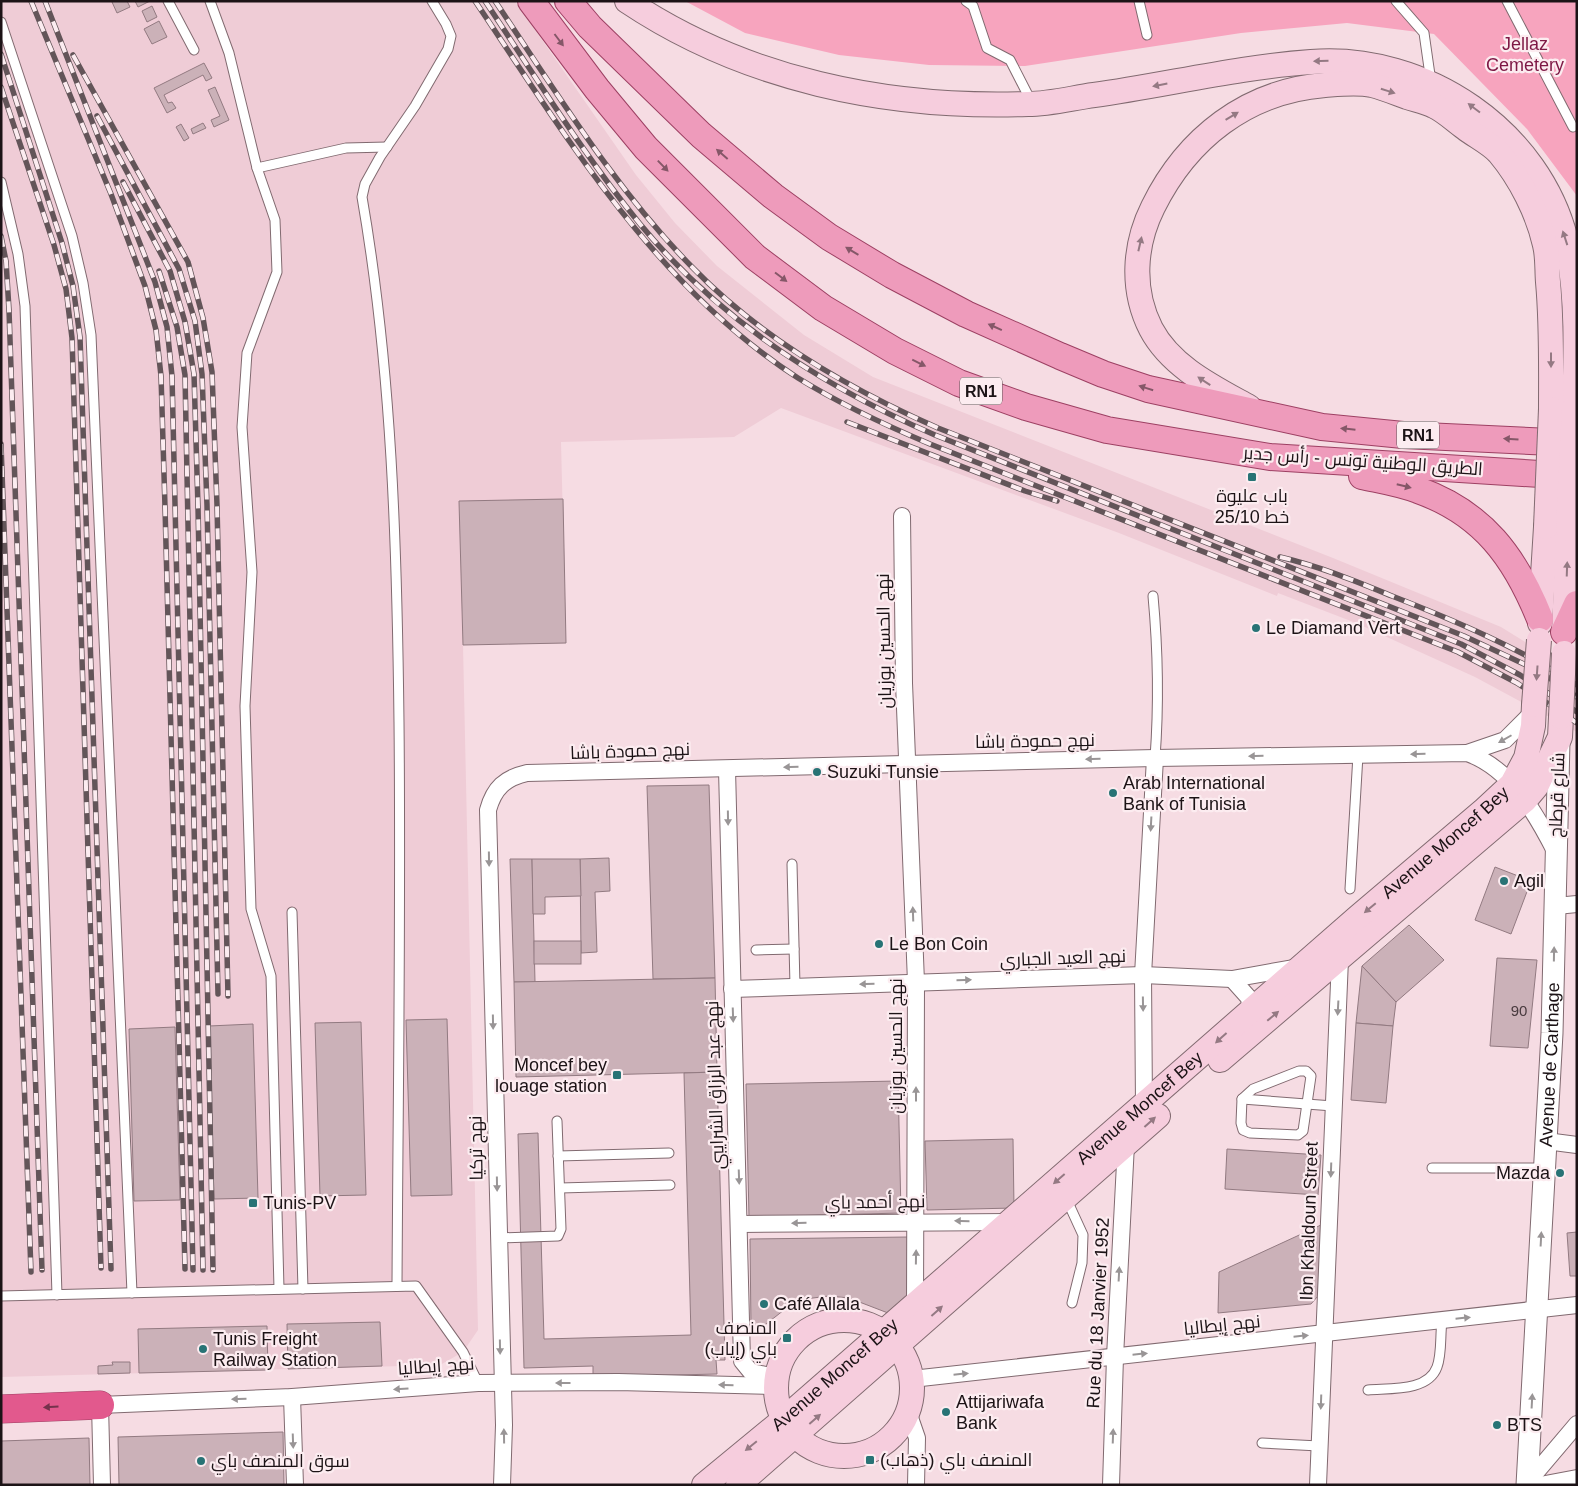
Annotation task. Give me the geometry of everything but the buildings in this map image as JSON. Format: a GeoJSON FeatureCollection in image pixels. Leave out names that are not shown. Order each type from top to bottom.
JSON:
{"type":"FeatureCollection","features":[{"type":"Feature","properties":{"kind":"highway"},"geometry":{"type":"LineString","coordinates":[[1,1409],[100,1404]]}},
{"type":"Feature","properties":{"kind":"main road","name":"الطريق الوطنية تونس - رأس جدير"},"geometry":{"type":"LineString","coordinates":[[531,1],[597,89],[646,148],[755,257],[831,313],[895,351],[959,383],[1026,407],[1107,430],[1270,457],[1577,476]]}},
{"type":"Feature","properties":{"kind":"main road","name":"الطريق الوطنية تونس - رأس جدير"},"geometry":{"type":"LineString","coordinates":[[568,1],[590,27],[663,99],[743,171],[829,237],[892,275],[966,314],[1103,374],[1148,390],[1322,427],[1403,435],[1577,443]]}},
{"type":"Feature","properties":{"kind":"main road"},"geometry":{"type":"LineString","coordinates":[[627,1],[691,38],[740,60],[785,76],[830,87],[910,100],[983,105],[1032,104],[1140,88],[1219,73],[1311,62],[1337,61],[1386,68],[1431,82],[1466,102],[1499,127],[1544,183],[1567,244],[1576,323],[1563,409],[1557,528]]}},
{"type":"Feature","properties":{"kind":"main road"},"geometry":{"type":"LineString","coordinates":[[1262,413],[1204,382],[1166,350],[1151,329],[1142,302],[1136,271],[1140,243],[1149,215],[1167,182],[1184,156],[1208,132],[1251,105],[1280,93],[1307,86],[1339,84],[1370,85],[1435,106],[1498,152],[1527,195],[1545,245],[1563,409]]}},
{"type":"Feature","properties":{"kind":"main road"},"geometry":{"type":"LineString","coordinates":[[1270,457],[1418,490],[1451,505],[1480,526],[1506,552],[1525,583],[1540,629]]}},
{"type":"Feature","properties":{"kind":"main road","name":"Avenue Moncef Bey"},"geometry":{"type":"LineString","coordinates":[[738,1485],[789,1428],[891,1339],[1066,1198],[1222,1058],[1340,959],[1430,879],[1519,792],[1533,726],[1540,629],[1557,528]]}},
{"type":"Feature","properties":{"kind":"main road","name":"شارع قرطاج"},"geometry":{"type":"LineString","coordinates":[[1557,528],[1564,642],[1560,728]]}},
{"type":"Feature","properties":{"kind":"main road"},"geometry":{"type":"LineString","coordinates":[[1564,642],[1577,604]]}},
{"type":"Feature","properties":{"kind":"main road","name":"Avenue Moncef Bey"},"geometry":{"type":"LineString","coordinates":[[891,1339],[915,1306],[1304,966],[1484,812],[1519,792],[1536,787],[1560,728]]}},
{"type":"Feature","properties":{"kind":"main road"},"geometry":{"type":"LineString","coordinates":[[840,1319],[863,1322],[891,1339],[908,1362],[912,1379],[912,1395],[908,1412],[894,1435],[872,1451],[845,1456],[818,1452],[789,1428],[776,1404],[775,1381],[783,1354],[797,1336],[817,1324],[840,1319]]}},
{"type":"Feature","properties":{"kind":"main road","name":"Avenue Moncef Bey"},"geometry":{"type":"LineString","coordinates":[[704,1485],[789,1428]]}},
{"type":"Feature","properties":{"kind":"street","name":"نهج الحسين بوزيان"},"geometry":{"type":"LineString","coordinates":[[902,516],[904,683],[916,982],[915,1306]]}},
{"type":"Feature","properties":{"kind":"street"},"geometry":{"type":"LineString","coordinates":[[1467,753],[1505,740],[1522,725],[1534,708]]}},
{"type":"Feature","properties":{"kind":"street","name":"شارع قرطاج"},"geometry":{"type":"LineString","coordinates":[[1555,852],[1560,728]]}},
{"type":"Feature","properties":{"kind":"street","name":"نهج حمودة باشا"},"geometry":{"type":"LineString","coordinates":[[488,810],[497,789],[514,776],[527,774],[1155,758],[1467,753],[1490,763],[1519,792],[1542,825],[1555,852]]}},
{"type":"Feature","properties":{"kind":"street"},"geometry":{"type":"LineString","coordinates":[[1144,1106],[1143,975],[1155,758]]}},
{"type":"Feature","properties":{"kind":"street","name":"نهج عبد الرزاق الشرايبي"},"geometry":{"type":"LineString","coordinates":[[727,769],[740,1224],[742,1364],[751,1372],[775,1381]]}},
{"type":"Feature","properties":{"kind":"street","name":"نهج تركيا"},"geometry":{"type":"LineString","coordinates":[[488,810],[504,1444],[502,1485]]}},
{"type":"Feature","properties":{"kind":"street","name":"Avenue de Carthage"},"geometry":{"type":"LineString","coordinates":[[1532,1484],[1537,1310],[1556,906],[1555,852]]}},
{"type":"Feature","properties":{"kind":"street"},"geometry":{"type":"LineString","coordinates":[[1556,906],[1577,904]]}},
{"type":"Feature","properties":{"kind":"street","name":"Ibn Khaldoun Street"},"geometry":{"type":"LineString","coordinates":[[1318,1485],[1340,959]]}},
{"type":"Feature","properties":{"kind":"street","name":"نهج العيد الجباري"},"geometry":{"type":"LineString","coordinates":[[732,989],[1143,975],[1232,979],[1304,966]]}},
{"type":"Feature","properties":{"kind":"street"},"geometry":{"type":"LineString","coordinates":[[1232,979],[1250,998],[1251,1012]]}},
{"type":"Feature","properties":{"kind":"street"},"geometry":{"type":"LineString","coordinates":[[1546,1141],[1577,1144]]}},
{"type":"Feature","properties":{"kind":"street","name":"Rue du 18 Janvier 1952"},"geometry":{"type":"LineString","coordinates":[[1111,1485],[1115,1357],[1126,1144]]}},
{"type":"Feature","properties":{"kind":"street","name":"نهج أحمد باي"},"geometry":{"type":"LineString","coordinates":[[740,1224],[916,1221],[1010,1222]]}},
{"type":"Feature","properties":{"kind":"street","name":"نهج إيطاليا"},"geometry":{"type":"LineString","coordinates":[[912,1379],[1577,1305]]}},
{"type":"Feature","properties":{"kind":"street","name":"نهج إيطاليا"},"geometry":{"type":"LineString","coordinates":[[100,1404],[292,1397],[478,1383],[775,1381]]}},
{"type":"Feature","properties":{"kind":"street"},"geometry":{"type":"LineString","coordinates":[[292,1397],[295,1485]]}},
{"type":"Feature","properties":{"kind":"street"},"geometry":{"type":"LineString","coordinates":[[100,1404],[102,1485]]}},
{"type":"Feature","properties":{"kind":"street"},"geometry":{"type":"LineString","coordinates":[[908,1412],[915,1425],[917,1438],[916,1485]]}},
{"type":"Feature","properties":{"kind":"street"},"geometry":{"type":"LineString","coordinates":[[1532,1484],[1577,1424]]}},
{"type":"Feature","properties":{"kind":"street"},"geometry":{"type":"LineString","coordinates":[[1532,1484],[1570,1481]]}},
{"type":"Feature","properties":{"kind":"lane"},"geometry":{"type":"LineString","coordinates":[[168,1],[194,50]]}},
{"type":"Feature","properties":{"kind":"lane"},"geometry":{"type":"LineString","coordinates":[[210,1],[229,53],[257,168],[275,220],[276,272],[247,353],[242,427],[252,572],[245,706],[251,909],[271,976],[279,1289]]}},
{"type":"Feature","properties":{"kind":"lane"},"geometry":{"type":"LineString","coordinates":[[397,1286],[400,883],[398,603],[386,382],[362,197],[365,184],[415,106],[448,49],[451,36],[432,1]]}},
{"type":"Feature","properties":{"kind":"lane"},"geometry":{"type":"LineString","coordinates":[[966,1],[973,6],[987,48],[1010,60],[1032,104]]}},
{"type":"Feature","properties":{"kind":"lane"},"geometry":{"type":"LineString","coordinates":[[1139,1],[1147,36]]}},
{"type":"Feature","properties":{"kind":"lane"},"geometry":{"type":"LineString","coordinates":[[1396,1],[1424,33],[1431,82]]}},
{"type":"Feature","properties":{"kind":"lane"},"geometry":{"type":"LineString","coordinates":[[1507,1],[1573,127]]}},
{"type":"Feature","properties":{"kind":"lane"},"geometry":{"type":"LineString","coordinates":[[1,22],[72,236],[83,283],[91,335],[132,1293]]}},
{"type":"Feature","properties":{"kind":"lane"},"geometry":{"type":"LineString","coordinates":[[257,168],[346,148],[387,148]]}},
{"type":"Feature","properties":{"kind":"lane"},"geometry":{"type":"LineString","coordinates":[[1,182],[18,254],[25,306],[57,1295]]}},
{"type":"Feature","properties":{"kind":"lane"},"geometry":{"type":"LineString","coordinates":[[1153,596],[1157,644],[1158,721],[1155,758]]}},
{"type":"Feature","properties":{"kind":"lane"},"geometry":{"type":"LineString","coordinates":[[1350,890],[1358,755]]}},
{"type":"Feature","properties":{"kind":"lane"},"geometry":{"type":"LineString","coordinates":[[792,864],[795,986]]}},
{"type":"Feature","properties":{"kind":"lane"},"geometry":{"type":"LineString","coordinates":[[292,912],[303,1289]]}},
{"type":"Feature","properties":{"kind":"lane"},"geometry":{"type":"LineString","coordinates":[[756,950],[794,950]]}},
{"type":"Feature","properties":{"kind":"lane"},"geometry":{"type":"LineString","coordinates":[[1299,1070],[1306,1071],[1311,1076],[1309,1105],[1304,1131],[1298,1136],[1250,1134],[1243,1130],[1241,1124],[1242,1099],[1252,1089],[1299,1070]]}},
{"type":"Feature","properties":{"kind":"lane"},"geometry":{"type":"LineString","coordinates":[[1242,1099],[1334,1106]]}},
{"type":"Feature","properties":{"kind":"lane"},"geometry":{"type":"LineString","coordinates":[[498,1238],[558,1236],[561,1230],[557,1121]]}},
{"type":"Feature","properties":{"kind":"lane"},"geometry":{"type":"LineString","coordinates":[[558,1156],[669,1152]]}},
{"type":"Feature","properties":{"kind":"lane"},"geometry":{"type":"LineString","coordinates":[[1432,1168],[1545,1168]]}},
{"type":"Feature","properties":{"kind":"lane"},"geometry":{"type":"LineString","coordinates":[[560,1188],[670,1185]]}},
{"type":"Feature","properties":{"kind":"lane"},"geometry":{"type":"LineString","coordinates":[[1066,1198],[1083,1235],[1082,1263],[1072,1303]]}},
{"type":"Feature","properties":{"kind":"lane"},"geometry":{"type":"LineString","coordinates":[[1,1296],[416,1286],[462,1352],[478,1383]]}},
{"type":"Feature","properties":{"kind":"lane"},"geometry":{"type":"LineString","coordinates":[[1368,1390],[1420,1385],[1429,1378],[1437,1367],[1442,1321]]}},
{"type":"Feature","properties":{"kind":"lane"},"geometry":{"type":"LineString","coordinates":[[1262,1443],[1319,1446]]}},
{"type":"Feature","properties":{"kind":"shaded area","name":"Tunis Freight Railway Station"},"geometry":{"type":"Polygon","coordinates":[[[1,1],[515,1],[636,175],[675,223],[717,266],[804,335],[873,377],[1333,558],[1501,627],[1577,674],[1577,732],[1475,677],[1356,623],[1278,593],[1277,596],[1119,533],[781,408],[734,437],[561,442],[566,643],[463,645],[478,1330],[463,1352],[440,1365],[1,1377],[1,1]]]}},
{"type":"Feature","properties":{"kind":"green space","name":"Jellaz Cemetery"},"geometry":{"type":"Polygon","coordinates":[[[685,1],[1577,1],[1577,196],[1527,129],[1434,34],[1347,23],[1241,33],[1025,66],[929,65],[839,55],[745,33],[685,1]]]}},
{"type":"Feature","properties":{"kind":"railway"},"geometry":{"type":"LineString","coordinates":[[31,1],[111,194],[145,286],[156,330],[161,376],[185,1269]]}},
{"type":"Feature","properties":{"kind":"railway"},"geometry":{"type":"LineString","coordinates":[[45,1],[155,282],[167,327],[172,376],[193,1270]]}},
{"type":"Feature","properties":{"kind":"railway"},"geometry":{"type":"LineString","coordinates":[[475,1],[580,157],[657,255],[700,300],[747,341],[798,378],[863,414],[930,444],[1458,652],[1517,683],[1577,723]]}},
{"type":"Feature","properties":{"kind":"railway"},"geometry":{"type":"LineString","coordinates":[[485,1],[579,142],[640,224],[671,259],[704,291],[738,320],[813,372],[852,395],[935,435],[1461,644],[1520,675],[1577,712]]}},
{"type":"Feature","properties":{"kind":"railway"},"geometry":{"type":"LineString","coordinates":[[495,1],[612,173],[665,238],[693,268],[747,317],[808,360],[839,379],[938,428],[1464,636],[1539,671],[1577,697]]}},
{"type":"Feature","properties":{"kind":"railway"},"geometry":{"type":"LineString","coordinates":[[1,54],[62,243],[73,286],[80,337],[111,1269]]}},
{"type":"Feature","properties":{"kind":"railway"},"geometry":{"type":"LineString","coordinates":[[73,55],[188,262],[203,318],[212,372],[217,505],[228,996]]}},
{"type":"Feature","properties":{"kind":"railway"},"geometry":{"type":"LineString","coordinates":[[1,87],[54,245],[66,289],[72,338],[101,1268]]}},
{"type":"Feature","properties":{"kind":"railway"},"geometry":{"type":"LineString","coordinates":[[97,116],[179,269],[195,321],[202,374],[207,505],[218,994]]}},
{"type":"Feature","properties":{"kind":"railway"},"geometry":{"type":"LineString","coordinates":[[123,182],[170,271],[185,322],[194,374],[213,1270]]}},
{"type":"Feature","properties":{"kind":"railway"},"geometry":{"type":"LineString","coordinates":[[1,236],[6,261],[9,310],[42,1270]]}},
{"type":"Feature","properties":{"kind":"railway"},"geometry":{"type":"LineString","coordinates":[[159,271],[177,327],[185,375],[203,1270]]}},
{"type":"Feature","properties":{"kind":"railway"},"geometry":{"type":"LineString","coordinates":[[847,422],[1025,491],[1057,501]]}},
{"type":"Feature","properties":{"kind":"railway"},"geometry":{"type":"LineString","coordinates":[[1,444],[31,1272]]}},
{"type":"Feature","properties":{"kind":"railway"},"geometry":{"type":"LineString","coordinates":[[1280,557],[1337,574],[1463,625],[1533,659],[1577,685]]}},
{"type":"Feature","properties":{"kind":"place","name":"باب عليوة خط 25/10"},"geometry":{"type":"Point","coordinates":[1252,477]}},
{"type":"Feature","properties":{"kind":"place","name":"Le Diamand Vert"},"geometry":{"type":"Point","coordinates":[1256,628]}},
{"type":"Feature","properties":{"kind":"place","name":"Suzuki Tunsie"},"geometry":{"type":"Point","coordinates":[817,772]}},
{"type":"Feature","properties":{"kind":"place","name":"Arab International Bank of Tunisia"},"geometry":{"type":"Point","coordinates":[1113,793]}},
{"type":"Feature","properties":{"kind":"place","name":"Agil"},"geometry":{"type":"Point","coordinates":[1504,881]}},
{"type":"Feature","properties":{"kind":"place","name":"Le Bon Coin"},"geometry":{"type":"Point","coordinates":[879,944]}},
{"type":"Feature","properties":{"kind":"place","name":"Moncef bey louage station"},"geometry":{"type":"Point","coordinates":[617,1075]}},
{"type":"Feature","properties":{"kind":"place","name":"Mazda"},"geometry":{"type":"Point","coordinates":[1560,1173]}},
{"type":"Feature","properties":{"kind":"place","name":"Tunis-PV"},"geometry":{"type":"Point","coordinates":[253,1203]}},
{"type":"Feature","properties":{"kind":"place","name":"Café Allala"},"geometry":{"type":"Point","coordinates":[764,1304]}},
{"type":"Feature","properties":{"kind":"place","name":"المنصف باي (إياب)"},"geometry":{"type":"Point","coordinates":[787,1338]}},
{"type":"Feature","properties":{"kind":"place","name":"Tunis Freight Railway Station"},"geometry":{"type":"Point","coordinates":[203,1349]}},
{"type":"Feature","properties":{"kind":"place","name":"Attijariwafa Bank"},"geometry":{"type":"Point","coordinates":[946,1412]}},
{"type":"Feature","properties":{"kind":"place","name":"BTS"},"geometry":{"type":"Point","coordinates":[1497,1425]}},
{"type":"Feature","properties":{"kind":"place","name":"المنصف باي (ذهاب)"},"geometry":{"type":"Point","coordinates":[870,1460]}},
{"type":"Feature","properties":{"kind":"place","name":"سوق المنصف باي"},"geometry":{"type":"Point","coordinates":[201,1461]}}]}
